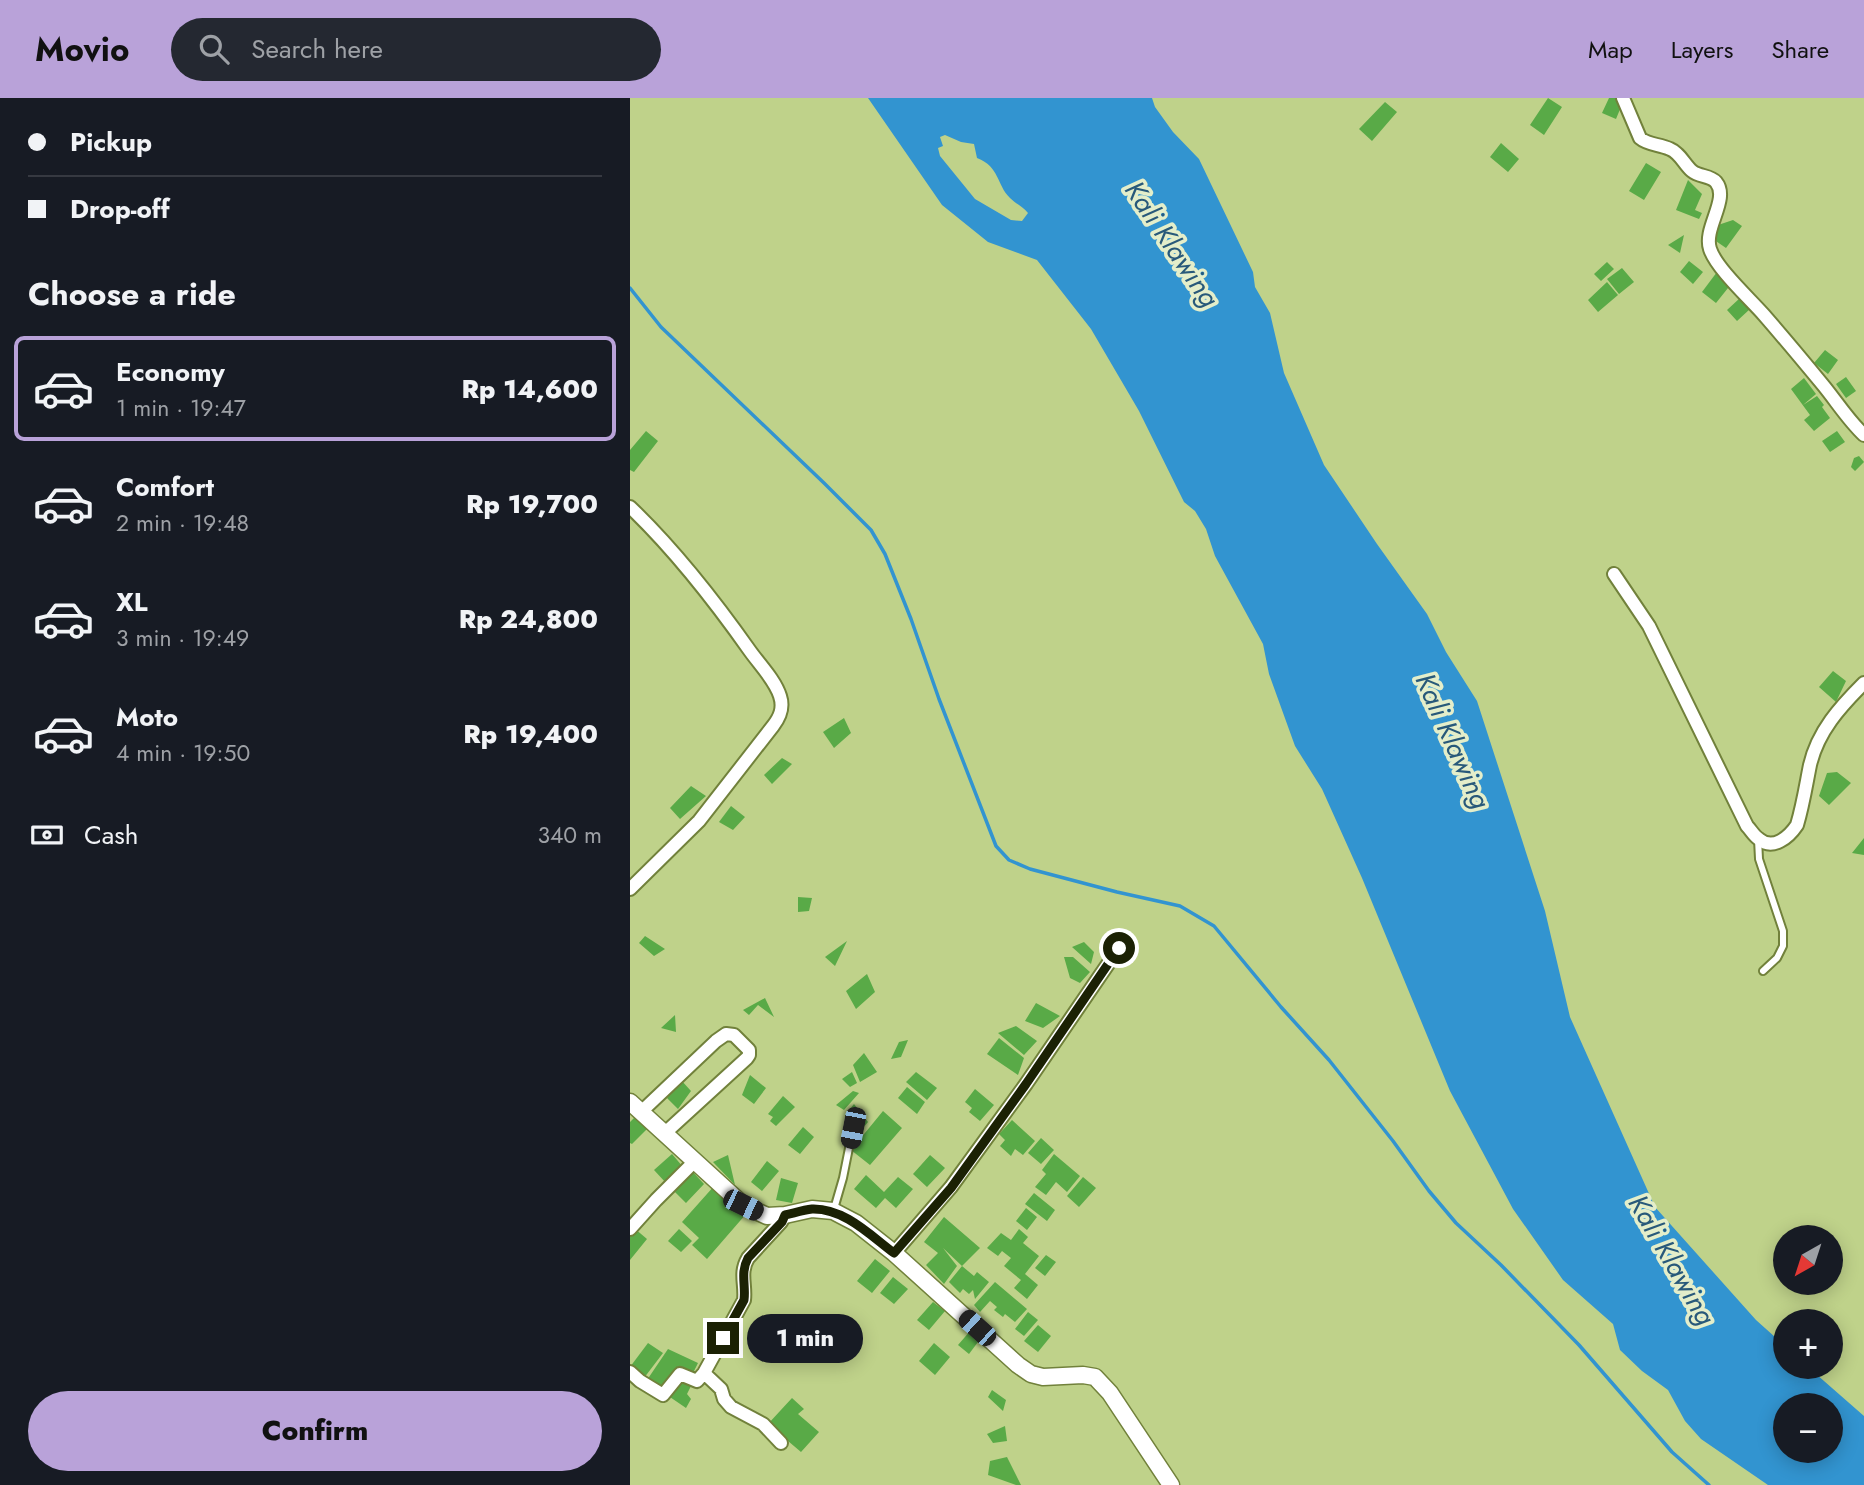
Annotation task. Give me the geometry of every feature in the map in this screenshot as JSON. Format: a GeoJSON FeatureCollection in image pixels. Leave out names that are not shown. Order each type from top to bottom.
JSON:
{"type":"FeatureCollection","features":[{"type":"Feature","properties":{"kind":"street"},"geometry":{"type":"LineString","coordinates":[[1623,98],[1644,142],[1672,150],[1693,171],[1712,178],[1717,183],[1720,201],[1709,233],[1710,250],[1864,435]]}},
{"type":"Feature","properties":{"kind":"street"},"geometry":{"type":"LineString","coordinates":[[630,507],[677,555],[706,591],[772,681],[780,695],[782,708],[778,720],[699,821],[630,888]]}},
{"type":"Feature","properties":{"kind":"street"},"geometry":{"type":"LineString","coordinates":[[1614,574],[1648,626],[1743,817],[1758,839],[1765,843],[1774,844],[1791,834],[1797,825],[1818,743],[1829,722],[1864,682]]}},
{"type":"Feature","properties":{"kind":"street"},"geometry":{"type":"LineString","coordinates":[[894,1253],[951,1188],[1119,948]]}},
{"type":"Feature","properties":{"kind":"street"},"geometry":{"type":"LineString","coordinates":[[665,1133],[747,1058],[748,1050],[734,1035],[726,1034],[716,1041],[636,1107],[743,1205],[767,1216],[812,1209],[833,1211],[856,1223],[894,1253],[1031,1374],[1042,1377],[1095,1377],[1110,1393],[1171,1485]]}},
{"type":"Feature","properties":{"kind":"street"},"geometry":{"type":"LineString","coordinates":[[630,1230],[695,1161]]}},
{"type":"Feature","properties":{"kind":"street"},"geometry":{"type":"LineString","coordinates":[[630,1373],[663,1395],[680,1374],[698,1381],[744,1300],[744,1265],[782,1222],[785,1215]]}},
{"type":"Feature","properties":{"kind":"street"},"geometry":{"type":"LineString","coordinates":[[704,1374],[719,1386],[724,1399],[731,1407],[763,1424],[781,1443]]}},
{"type":"Feature","properties":{"kind":"lane"},"geometry":{"type":"LineString","coordinates":[[1758,839],[1759,859],[1783,931],[1783,946],[1777,958],[1763,971]]}},
{"type":"Feature","properties":{"kind":"lane"},"geometry":{"type":"LineString","coordinates":[[833,1211],[853,1128]]}},
{"type":"Feature","properties":{"kind":"water","name":"Kali Klawing"},"geometry":{"type":"Polygon","coordinates":[[[868,98],[1152,98],[1155,107],[1173,132],[1199,159],[1253,272],[1255,287],[1270,313],[1284,373],[1324,465],[1427,614],[1446,652],[1477,701],[1545,911],[1570,1017],[1655,1207],[1756,1320],[1773,1335],[1773,1379],[1822,1379],[1838,1393],[1773,1393],[1773,1463],[1843,1463],[1843,1398],[1864,1416],[1864,1485],[1768,1485],[1701,1439],[1685,1421],[1668,1390],[1620,1350],[1613,1324],[1563,1280],[1513,1209],[1450,1091],[1362,878],[1322,789],[1295,746],[1269,674],[1263,644],[1215,556],[1206,529],[1195,511],[1184,502],[1139,411],[1091,329],[1037,260],[988,242],[942,205],[868,98]],[[945,135],[940,137],[943,146],[938,148],[940,156],[975,199],[1011,220],[1022,221],[1028,213],[1006,193],[990,166],[977,158],[974,144],[945,135]]]}},
{"type":"Feature","properties":{"kind":"building"},"geometry":{"type":"Polygon","coordinates":[[[1548,98],[1562,107],[1544,135],[1530,125],[1548,98]]]}},
{"type":"Feature","properties":{"kind":"building"},"geometry":{"type":"Polygon","coordinates":[[[1609,98],[1623,102],[1616,119],[1602,113],[1609,98]]]}},
{"type":"Feature","properties":{"kind":"building"},"geometry":{"type":"Polygon","coordinates":[[[1385,102],[1397,112],[1372,141],[1359,129],[1385,102]]]}},
{"type":"Feature","properties":{"kind":"building"},"geometry":{"type":"Polygon","coordinates":[[[1501,143],[1519,159],[1508,172],[1490,157],[1501,143]]]}},
{"type":"Feature","properties":{"kind":"building"},"geometry":{"type":"Polygon","coordinates":[[[1646,163],[1661,172],[1644,200],[1629,191],[1646,163]]]}},
{"type":"Feature","properties":{"kind":"building"},"geometry":{"type":"Polygon","coordinates":[[[1688,180],[1702,194],[1695,210],[1702,213],[1699,219],[1676,210],[1688,180]]]}},
{"type":"Feature","properties":{"kind":"building"},"geometry":{"type":"Polygon","coordinates":[[[1733,220],[1742,226],[1726,248],[1710,237],[1718,225],[1733,220]]]}},
{"type":"Feature","properties":{"kind":"building"},"geometry":{"type":"Polygon","coordinates":[[[1684,235],[1680,253],[1668,245],[1684,235]]]}},
{"type":"Feature","properties":{"kind":"building"},"geometry":{"type":"Polygon","coordinates":[[[1689,261],[1703,272],[1693,284],[1680,272],[1689,261]]]}},
{"type":"Feature","properties":{"kind":"building"},"geometry":{"type":"Polygon","coordinates":[[[1607,262],[1614,269],[1601,281],[1594,274],[1607,262]]]}},
{"type":"Feature","properties":{"kind":"building"},"geometry":{"type":"Polygon","coordinates":[[[1622,268],[1634,282],[1619,294],[1607,279],[1622,268]]]}},
{"type":"Feature","properties":{"kind":"building"},"geometry":{"type":"Polygon","coordinates":[[[1717,272],[1732,283],[1716,303],[1702,292],[1717,272]]]}},
{"type":"Feature","properties":{"kind":"building"},"geometry":{"type":"Polygon","coordinates":[[[1607,282],[1618,295],[1598,312],[1588,300],[1607,282]]]}},
{"type":"Feature","properties":{"kind":"building"},"geometry":{"type":"Polygon","coordinates":[[[1740,298],[1750,309],[1737,321],[1727,310],[1740,298]]]}},
{"type":"Feature","properties":{"kind":"building"},"geometry":{"type":"Polygon","coordinates":[[[1825,350],[1838,360],[1828,374],[1814,363],[1825,350]]]}},
{"type":"Feature","properties":{"kind":"building"},"geometry":{"type":"Polygon","coordinates":[[[1846,377],[1856,391],[1846,398],[1836,384],[1846,377]]]}},
{"type":"Feature","properties":{"kind":"building"},"geometry":{"type":"Polygon","coordinates":[[[1804,378],[1816,394],[1803,405],[1817,396],[1830,418],[1814,431],[1804,420],[1810,415],[1791,389],[1804,378]]]}},
{"type":"Feature","properties":{"kind":"building"},"geometry":{"type":"Polygon","coordinates":[[[646,431],[658,441],[634,472],[630,470],[630,450],[646,431]]]}},
{"type":"Feature","properties":{"kind":"building"},"geometry":{"type":"Polygon","coordinates":[[[1837,431],[1845,442],[1830,452],[1822,441],[1837,431]]]}},
{"type":"Feature","properties":{"kind":"building"},"geometry":{"type":"Polygon","coordinates":[[[1859,456],[1864,462],[1855,471],[1851,467],[1854,458],[1859,456]]]}},
{"type":"Feature","properties":{"kind":"building"},"geometry":{"type":"Polygon","coordinates":[[[1833,671],[1846,681],[1836,702],[1819,687],[1833,671]]]}},
{"type":"Feature","properties":{"kind":"building"},"geometry":{"type":"Polygon","coordinates":[[[844,718],[851,733],[834,748],[823,732],[844,718]]]}},
{"type":"Feature","properties":{"kind":"building"},"geometry":{"type":"Polygon","coordinates":[[[782,758],[792,764],[772,784],[764,775],[782,758]]]}},
{"type":"Feature","properties":{"kind":"building"},"geometry":{"type":"Polygon","coordinates":[[[1837,772],[1851,783],[1829,805],[1819,796],[1827,773],[1837,772]]]}},
{"type":"Feature","properties":{"kind":"building"},"geometry":{"type":"Polygon","coordinates":[[[691,786],[706,796],[680,819],[670,808],[691,786]]]}},
{"type":"Feature","properties":{"kind":"building"},"geometry":{"type":"Polygon","coordinates":[[[731,806],[745,817],[733,830],[719,822],[731,806]]]}},
{"type":"Feature","properties":{"kind":"building"},"geometry":{"type":"Polygon","coordinates":[[[1864,838],[1864,855],[1852,853],[1864,838]]]}},
{"type":"Feature","properties":{"kind":"building"},"geometry":{"type":"Polygon","coordinates":[[[798,897],[812,898],[809,911],[798,912],[798,897]]]}},
{"type":"Feature","properties":{"kind":"building"},"geometry":{"type":"Polygon","coordinates":[[[645,936],[665,949],[654,956],[639,943],[645,936]]]}},
{"type":"Feature","properties":{"kind":"building"},"geometry":{"type":"Polygon","coordinates":[[[847,941],[835,966],[825,957],[847,941]]]}},
{"type":"Feature","properties":{"kind":"building"},"geometry":{"type":"Polygon","coordinates":[[[1084,942],[1094,952],[1091,964],[1072,947],[1084,942]]]}},
{"type":"Feature","properties":{"kind":"building"},"geometry":{"type":"Polygon","coordinates":[[[1064,957],[1073,957],[1090,972],[1080,983],[1070,978],[1064,957]]]}},
{"type":"Feature","properties":{"kind":"building"},"geometry":{"type":"Polygon","coordinates":[[[867,974],[875,992],[856,1009],[846,991],[867,974]]]}},
{"type":"Feature","properties":{"kind":"building"},"geometry":{"type":"Polygon","coordinates":[[[765,998],[774,1017],[758,1005],[749,1015],[743,1010],[765,998]]]}},
{"type":"Feature","properties":{"kind":"building"},"geometry":{"type":"Polygon","coordinates":[[[1036,1003],[1060,1016],[1043,1028],[1025,1021],[1036,1003]]]}},
{"type":"Feature","properties":{"kind":"building"},"geometry":{"type":"Polygon","coordinates":[[[675,1015],[676,1032],[661,1028],[675,1015]]]}},
{"type":"Feature","properties":{"kind":"building"},"geometry":{"type":"Polygon","coordinates":[[[1016,1026],[1037,1041],[1024,1055],[998,1033],[1016,1026]]]}},
{"type":"Feature","properties":{"kind":"building"},"geometry":{"type":"Polygon","coordinates":[[[999,1038],[1024,1058],[1018,1075],[987,1054],[999,1038]]]}},
{"type":"Feature","properties":{"kind":"building"},"geometry":{"type":"Polygon","coordinates":[[[908,1040],[901,1057],[891,1059],[899,1042],[908,1040]]]}},
{"type":"Feature","properties":{"kind":"building"},"geometry":{"type":"Polygon","coordinates":[[[864,1053],[877,1072],[860,1082],[853,1065],[864,1053]]]}},
{"type":"Feature","properties":{"kind":"building"},"geometry":{"type":"Polygon","coordinates":[[[852,1072],[857,1083],[850,1087],[842,1079],[852,1072]]]}},
{"type":"Feature","properties":{"kind":"building"},"geometry":{"type":"Polygon","coordinates":[[[916,1072],[937,1088],[927,1100],[906,1082],[916,1072]]]}},
{"type":"Feature","properties":{"kind":"building"},"geometry":{"type":"Polygon","coordinates":[[[750,1075],[766,1088],[754,1104],[742,1095],[750,1075]]]}},
{"type":"Feature","properties":{"kind":"building"},"geometry":{"type":"Polygon","coordinates":[[[681,1080],[691,1091],[678,1109],[667,1098],[681,1080]]]}},
{"type":"Feature","properties":{"kind":"building"},"geometry":{"type":"Polygon","coordinates":[[[907,1087],[925,1102],[917,1114],[898,1098],[907,1087]]]}},
{"type":"Feature","properties":{"kind":"building"},"geometry":{"type":"Polygon","coordinates":[[[975,1089],[994,1105],[980,1121],[969,1112],[972,1108],[965,1102],[975,1089]]]}},
{"type":"Feature","properties":{"kind":"building"},"geometry":{"type":"Polygon","coordinates":[[[853,1091],[859,1093],[844,1110],[836,1105],[853,1091]]]}},
{"type":"Feature","properties":{"kind":"building"},"geometry":{"type":"Polygon","coordinates":[[[783,1096],[795,1107],[776,1126],[770,1121],[773,1117],[768,1114],[783,1096]]]}},
{"type":"Feature","properties":{"kind":"building"},"geometry":{"type":"Polygon","coordinates":[[[854,1104],[868,1122],[863,1128],[845,1115],[854,1104]]]}},
{"type":"Feature","properties":{"kind":"building"},"geometry":{"type":"Polygon","coordinates":[[[883,1111],[902,1128],[870,1165],[851,1150],[883,1111]]]}},
{"type":"Feature","properties":{"kind":"building"},"geometry":{"type":"Polygon","coordinates":[[[637,1115],[648,1128],[632,1144],[630,1122],[637,1115]]]}},
{"type":"Feature","properties":{"kind":"building"},"geometry":{"type":"Polygon","coordinates":[[[1012,1120],[1035,1141],[1023,1155],[1015,1149],[1011,1156],[1000,1146],[1005,1140],[999,1134],[1012,1120]]]}},
{"type":"Feature","properties":{"kind":"building"},"geometry":{"type":"Polygon","coordinates":[[[803,1127],[814,1137],[800,1154],[788,1145],[803,1127]]]}},
{"type":"Feature","properties":{"kind":"building"},"geometry":{"type":"Polygon","coordinates":[[[1041,1138],[1054,1150],[1041,1164],[1028,1153],[1041,1138]]]}},
{"type":"Feature","properties":{"kind":"building"},"geometry":{"type":"Polygon","coordinates":[[[672,1154],[683,1167],[666,1183],[654,1170],[672,1154]]]}},
{"type":"Feature","properties":{"kind":"building"},"geometry":{"type":"Polygon","coordinates":[[[1054,1154],[1080,1176],[1067,1192],[1056,1182],[1046,1195],[1035,1187],[1046,1174],[1042,1170],[1054,1154]]]}},
{"type":"Feature","properties":{"kind":"building"},"geometry":{"type":"Polygon","coordinates":[[[728,1155],[735,1185],[713,1162],[728,1155]]]}},
{"type":"Feature","properties":{"kind":"building"},"geometry":{"type":"Polygon","coordinates":[[[930,1155],[945,1168],[927,1187],[913,1174],[930,1155]]]}},
{"type":"Feature","properties":{"kind":"building"},"geometry":{"type":"Polygon","coordinates":[[[767,1161],[779,1171],[762,1191],[751,1182],[767,1161]]]}},
{"type":"Feature","properties":{"kind":"building"},"geometry":{"type":"Polygon","coordinates":[[[691,1170],[704,1184],[686,1203],[671,1188],[691,1170]]]}},
{"type":"Feature","properties":{"kind":"building"},"geometry":{"type":"Polygon","coordinates":[[[866,1175],[884,1192],[898,1177],[913,1189],[896,1208],[885,1198],[876,1208],[854,1189],[866,1175]]]}},
{"type":"Feature","properties":{"kind":"building"},"geometry":{"type":"Polygon","coordinates":[[[1083,1177],[1096,1188],[1079,1207],[1067,1196],[1083,1177]]]}},
{"type":"Feature","properties":{"kind":"building"},"geometry":{"type":"Polygon","coordinates":[[[781,1178],[798,1183],[792,1203],[776,1200],[781,1178]]]}},
{"type":"Feature","properties":{"kind":"building"},"geometry":{"type":"Polygon","coordinates":[[[715,1185],[746,1214],[707,1259],[692,1245],[699,1238],[682,1222],[715,1185]]]}},
{"type":"Feature","properties":{"kind":"building"},"geometry":{"type":"Polygon","coordinates":[[[1034,1193],[1055,1210],[1047,1221],[1025,1204],[1034,1193]]]}},
{"type":"Feature","properties":{"kind":"building"},"geometry":{"type":"Polygon","coordinates":[[[1026,1208],[1037,1217],[1027,1230],[1016,1221],[1026,1208]]]}},
{"type":"Feature","properties":{"kind":"building"},"geometry":{"type":"Polygon","coordinates":[[[944,1217],[980,1248],[962,1266],[943,1248],[957,1266],[944,1284],[926,1265],[938,1253],[924,1242],[944,1217]]]}},
{"type":"Feature","properties":{"kind":"building"},"geometry":{"type":"Polygon","coordinates":[[[634,1228],[647,1239],[630,1260],[630,1233],[634,1228]]]}},
{"type":"Feature","properties":{"kind":"building"},"geometry":{"type":"Polygon","coordinates":[[[679,1229],[692,1241],[681,1252],[668,1241],[679,1229]]]}},
{"type":"Feature","properties":{"kind":"building"},"geometry":{"type":"Polygon","coordinates":[[[1019,1229],[1028,1237],[1023,1243],[1039,1256],[1025,1274],[1038,1285],[1027,1299],[1014,1288],[1021,1280],[1004,1266],[1011,1258],[1002,1251],[998,1256],[987,1248],[1001,1233],[1011,1240],[1019,1229]]]}},
{"type":"Feature","properties":{"kind":"building"},"geometry":{"type":"Polygon","coordinates":[[[1046,1255],[1056,1262],[1045,1276],[1035,1268],[1046,1255]]]}},
{"type":"Feature","properties":{"kind":"building"},"geometry":{"type":"Polygon","coordinates":[[[875,1259],[890,1271],[872,1293],[857,1281],[875,1259]]]}},
{"type":"Feature","properties":{"kind":"building"},"geometry":{"type":"Polygon","coordinates":[[[962,1266],[974,1276],[977,1272],[989,1282],[975,1299],[973,1290],[969,1294],[963,1289],[960,1293],[949,1282],[962,1266]]]}},
{"type":"Feature","properties":{"kind":"building"},"geometry":{"type":"Polygon","coordinates":[[[893,1277],[908,1289],[894,1304],[880,1293],[893,1277]]]}},
{"type":"Feature","properties":{"kind":"building"},"geometry":{"type":"Polygon","coordinates":[[[995,1282],[1027,1309],[1015,1322],[994,1310],[997,1307],[990,1301],[980,1312],[974,1305],[995,1282]]]}},
{"type":"Feature","properties":{"kind":"building"},"geometry":{"type":"Polygon","coordinates":[[[933,1302],[945,1311],[929,1330],[917,1320],[933,1302]]]}},
{"type":"Feature","properties":{"kind":"building"},"geometry":{"type":"Polygon","coordinates":[[[1028,1312],[1038,1320],[1024,1336],[1015,1329],[1028,1312]]]}},
{"type":"Feature","properties":{"kind":"building"},"geometry":{"type":"Polygon","coordinates":[[[1038,1325],[1051,1336],[1038,1352],[1024,1341],[1038,1325]]]}},
{"type":"Feature","properties":{"kind":"building"},"geometry":{"type":"Polygon","coordinates":[[[971,1330],[981,1338],[969,1354],[958,1345],[971,1330]]]}},
{"type":"Feature","properties":{"kind":"building"},"geometry":{"type":"Polygon","coordinates":[[[648,1343],[663,1353],[644,1378],[630,1367],[648,1343]]]}},
{"type":"Feature","properties":{"kind":"building"},"geometry":{"type":"Polygon","coordinates":[[[934,1343],[950,1357],[935,1375],[919,1361],[934,1343]]]}},
{"type":"Feature","properties":{"kind":"building"},"geometry":{"type":"Polygon","coordinates":[[[668,1349],[698,1363],[691,1377],[677,1369],[663,1392],[647,1380],[668,1349]]]}},
{"type":"Feature","properties":{"kind":"building"},"geometry":{"type":"Polygon","coordinates":[[[679,1379],[691,1386],[687,1394],[691,1399],[686,1408],[667,1395],[679,1379]]]}},
{"type":"Feature","properties":{"kind":"building"},"geometry":{"type":"Polygon","coordinates":[[[992,1390],[1006,1400],[1003,1411],[988,1397],[992,1390]]]}},
{"type":"Feature","properties":{"kind":"building"},"geometry":{"type":"Polygon","coordinates":[[[792,1398],[804,1409],[798,1414],[819,1432],[801,1452],[768,1424],[792,1398]]]}},
{"type":"Feature","properties":{"kind":"building"},"geometry":{"type":"Polygon","coordinates":[[[1005,1426],[1007,1441],[993,1443],[987,1434],[1005,1426]]]}},
{"type":"Feature","properties":{"kind":"building"},"geometry":{"type":"Polygon","coordinates":[[[1007,1457],[1021,1485],[988,1475],[990,1461],[1007,1457]]]}},
{"type":"Feature","properties":{"kind":"waterway"},"geometry":{"type":"LineString","coordinates":[[630,288],[661,327],[871,530],[885,554],[911,619],[996,846],[1009,860],[1030,869],[1180,906],[1214,926],[1329,1060],[1456,1223],[1579,1345],[1672,1452],[1709,1485]]}},
{"type":"Feature","properties":{"kind":"route"},"geometry":{"type":"LineString","coordinates":[[723,1338],[744,1300],[744,1265],[782,1222],[785,1215],[812,1209],[833,1211],[856,1223],[894,1253],[951,1188],[1119,948]]}}]}
